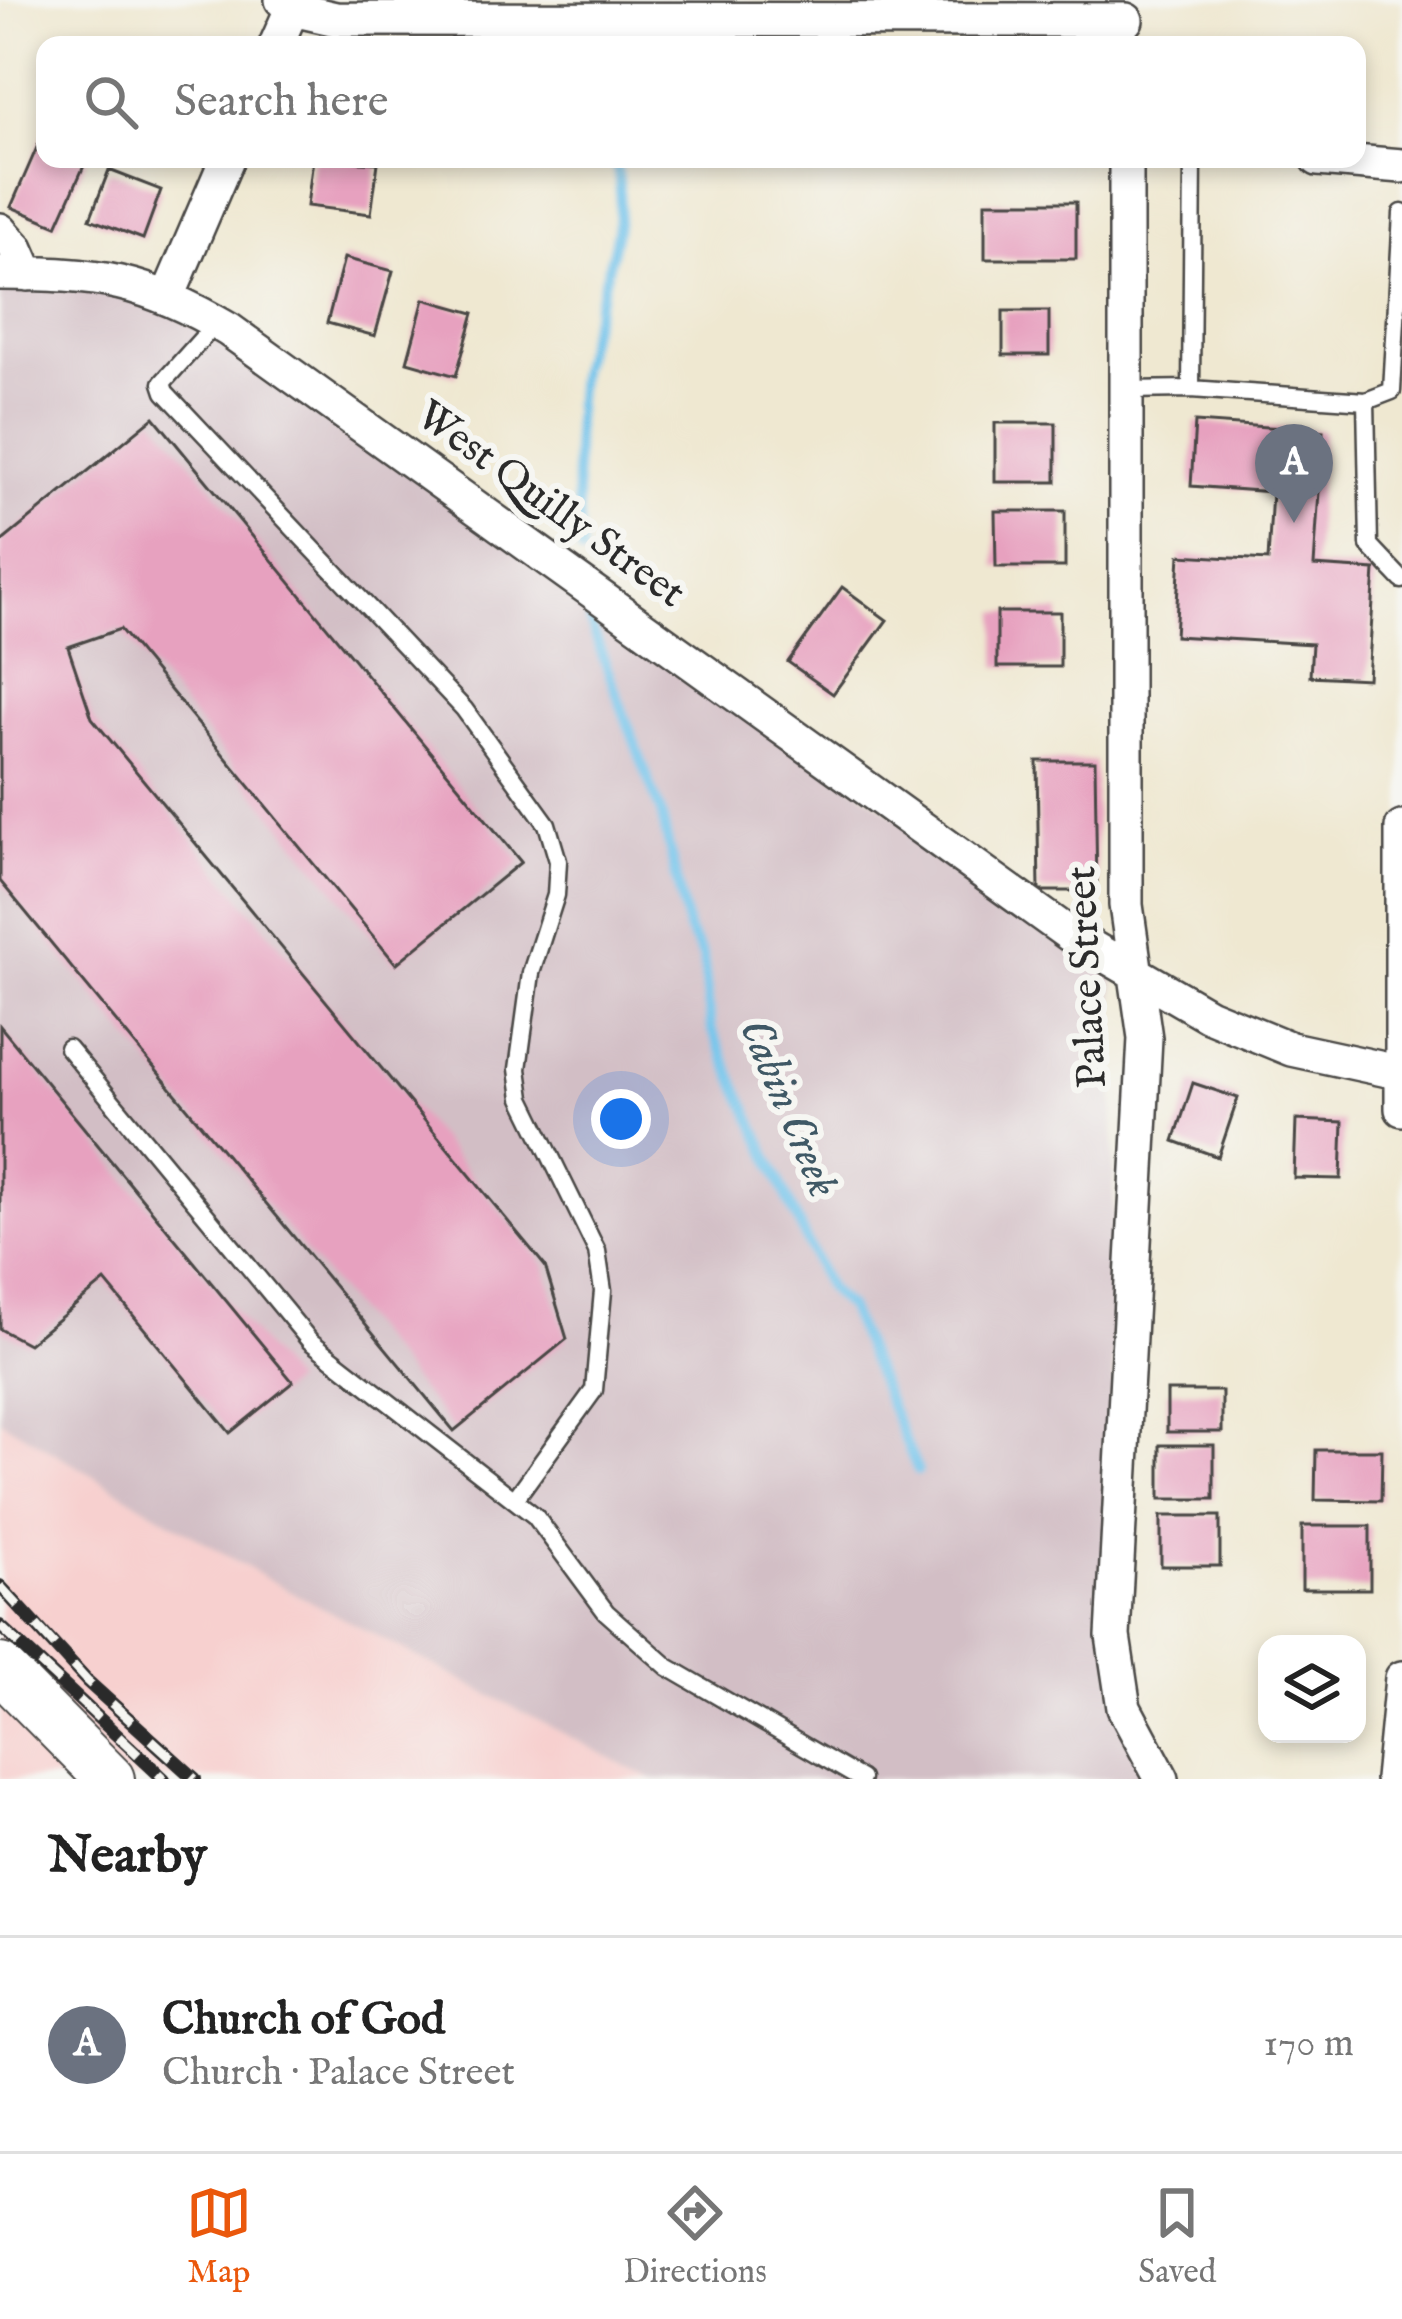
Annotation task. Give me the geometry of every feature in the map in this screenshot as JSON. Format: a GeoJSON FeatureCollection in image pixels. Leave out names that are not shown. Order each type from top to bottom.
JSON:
{"type":"FeatureCollection","features":[{"type":"Feature","properties":{"kind":"main road"},"geometry":{"type":"LineString","coordinates":[[0,1668],[110,1779]]}},
{"type":"Feature","properties":{"kind":"street"},"geometry":{"type":"LineString","coordinates":[[279,36],[290,3],[336,20],[1126,22]]}},
{"type":"Feature","properties":{"kind":"street"},"geometry":{"type":"LineString","coordinates":[[1366,163],[1402,166]]}},
{"type":"Feature","properties":{"kind":"street"},"geometry":{"type":"LineString","coordinates":[[169,294],[223,168]]}},
{"type":"Feature","properties":{"kind":"street","name":"Palace Street"},"geometry":{"type":"LineString","coordinates":[[1126,168],[1126,905],[1145,1038],[1113,1636],[1124,1708],[1162,1779]]}},
{"type":"Feature","properties":{"kind":"street"},"geometry":{"type":"LineString","coordinates":[[0,230],[17,248],[14,273]]}},
{"type":"Feature","properties":{"kind":"street","name":"West Quilly Street"},"geometry":{"type":"LineString","coordinates":[[14,273],[106,278],[169,294],[217,322],[1072,936],[1208,1015],[1292,1049],[1401,1073]]}},
{"type":"Feature","properties":{"kind":"street"},"geometry":{"type":"LineString","coordinates":[[1402,828],[1402,1108]]}},
{"type":"Feature","properties":{"kind":"street"},"geometry":{"type":"LineString","coordinates":[[1392,1779],[1402,1678]]}},
{"type":"Feature","properties":{"kind":"lane"},"geometry":{"type":"LineString","coordinates":[[1191,389],[1193,168]]}},
{"type":"Feature","properties":{"kind":"lane"},"geometry":{"type":"LineString","coordinates":[[1126,390],[1382,397],[1396,385],[1402,213]]}},
{"type":"Feature","properties":{"kind":"lane"},"geometry":{"type":"LineString","coordinates":[[217,322],[173,365],[162,382],[165,392],[464,709],[547,824],[558,860],[556,895],[531,973],[518,1069],[522,1098],[597,1251],[603,1291],[594,1390],[515,1499]]}},
{"type":"Feature","properties":{"kind":"lane"},"geometry":{"type":"LineString","coordinates":[[1366,400],[1369,544],[1402,580]]}},
{"type":"Feature","properties":{"kind":"lane"},"geometry":{"type":"LineString","coordinates":[[68,1048],[310,1341],[535,1516],[606,1612],[668,1667],[862,1779]]}},
{"type":"Feature","properties":{"kind":"shaded area"},"geometry":{"type":"Polygon","coordinates":[[[0,287],[160,292],[1114,971],[1114,1697],[1174,1779],[651,1779],[260,1575],[0,1420],[0,287]]]}},
{"type":"Feature","properties":{"kind":"shaded area"},"geometry":{"type":"Polygon","coordinates":[[[0,1420],[260,1575],[651,1779],[0,1779],[0,1420]]]}},
{"type":"Feature","properties":{"kind":"building"},"geometry":{"type":"Polygon","coordinates":[[[36,150],[36,168],[83,168],[57,226],[11,207],[36,150]]]}},
{"type":"Feature","properties":{"kind":"building"},"geometry":{"type":"Polygon","coordinates":[[[312,168],[377,168],[371,214],[307,206],[312,168]]]}},
{"type":"Feature","properties":{"kind":"building"},"geometry":{"type":"Polygon","coordinates":[[[109,170],[161,190],[143,239],[90,219],[109,170]]]}},
{"type":"Feature","properties":{"kind":"building"},"geometry":{"type":"Polygon","coordinates":[[[985,202],[1076,202],[1076,259],[985,259],[985,202]]]}},
{"type":"Feature","properties":{"kind":"building"},"geometry":{"type":"Polygon","coordinates":[[[344,258],[393,271],[375,336],[327,323],[344,258]]]}},
{"type":"Feature","properties":{"kind":"building"},"geometry":{"type":"Polygon","coordinates":[[[424,299],[474,313],[456,376],[407,362],[424,299]]]}},
{"type":"Feature","properties":{"kind":"building"},"geometry":{"type":"Polygon","coordinates":[[[1003,311],[1049,311],[1049,355],[1003,355],[1003,311]]]}},
{"type":"Feature","properties":{"kind":"building"},"geometry":{"type":"Polygon","coordinates":[[[154,417],[521,862],[396,964],[120,629],[68,647],[92,718],[545,1266],[567,1339],[454,1431],[0,881],[0,543],[154,417]]]}},
{"type":"Feature","properties":{"kind":"building"},"geometry":{"type":"Polygon","coordinates":[[[1195,422],[1323,431],[1314,566],[1375,570],[1368,679],[1310,676],[1312,644],[1175,636],[1180,555],[1268,560],[1272,492],[1191,486],[1195,422]]]}},
{"type":"Feature","properties":{"kind":"building"},"geometry":{"type":"Polygon","coordinates":[[[995,423],[1056,423],[1056,482],[995,482],[995,423]]]}},
{"type":"Feature","properties":{"kind":"building"},"geometry":{"type":"Polygon","coordinates":[[[995,511],[1065,511],[1065,567],[996,567],[995,511]]]}},
{"type":"Feature","properties":{"kind":"building"},"geometry":{"type":"Polygon","coordinates":[[[842,587],[887,620],[833,694],[788,662],[842,587]]]}},
{"type":"Feature","properties":{"kind":"building"},"geometry":{"type":"Polygon","coordinates":[[[997,612],[1060,612],[1060,667],[997,667],[997,612]]]}},
{"type":"Feature","properties":{"kind":"building"},"geometry":{"type":"Polygon","coordinates":[[[1037,761],[1095,761],[1097,891],[1039,891],[1037,761]]]}},
{"type":"Feature","properties":{"kind":"building"},"geometry":{"type":"Polygon","coordinates":[[[0,1026],[293,1382],[230,1433],[105,1281],[28,1344],[0,1329],[0,1026]]]}},
{"type":"Feature","properties":{"kind":"building"},"geometry":{"type":"Polygon","coordinates":[[[1193,1083],[1238,1098],[1218,1157],[1174,1141],[1193,1083]]]}},
{"type":"Feature","properties":{"kind":"building"},"geometry":{"type":"Polygon","coordinates":[[[1296,1120],[1343,1122],[1341,1179],[1294,1178],[1296,1120]]]}},
{"type":"Feature","properties":{"kind":"building"},"geometry":{"type":"Polygon","coordinates":[[[1167,1391],[1222,1391],[1222,1432],[1167,1432],[1167,1391]]]}},
{"type":"Feature","properties":{"kind":"building"},"geometry":{"type":"Polygon","coordinates":[[[1160,1445],[1214,1445],[1214,1499],[1160,1499],[1160,1445]]]}},
{"type":"Feature","properties":{"kind":"building"},"geometry":{"type":"Polygon","coordinates":[[[1316,1450],[1382,1450],[1381,1501],[1315,1500],[1316,1450]]]}},
{"type":"Feature","properties":{"kind":"building"},"geometry":{"type":"Polygon","coordinates":[[[1161,1516],[1220,1516],[1220,1566],[1161,1566],[1161,1516]]]}},
{"type":"Feature","properties":{"kind":"building"},"geometry":{"type":"Polygon","coordinates":[[[1302,1526],[1370,1526],[1370,1589],[1302,1589],[1302,1526]]]}},
{"type":"Feature","properties":{"kind":"waterway","name":"Cabin Creek"},"geometry":{"type":"LineString","coordinates":[[582,552],[576,468],[578,385],[615,242],[620,185],[616,168]]}},
{"type":"Feature","properties":{"kind":"waterway","name":"Cabin Creek"},"geometry":{"type":"LineString","coordinates":[[590,622],[661,813],[688,930],[703,956],[711,1028],[828,1289],[848,1307],[918,1471]]}},
{"type":"Feature","properties":{"kind":"railway"},"geometry":{"type":"LineString","coordinates":[[0,1586],[87,1681],[195,1779]]}},
{"type":"Feature","properties":{"kind":"railway"},"geometry":{"type":"LineString","coordinates":[[0,1626],[164,1779]]}},
{"type":"Feature","properties":{"kind":"place","name":"Church of God"},"geometry":{"type":"Point","coordinates":[1294,523]}}]}
